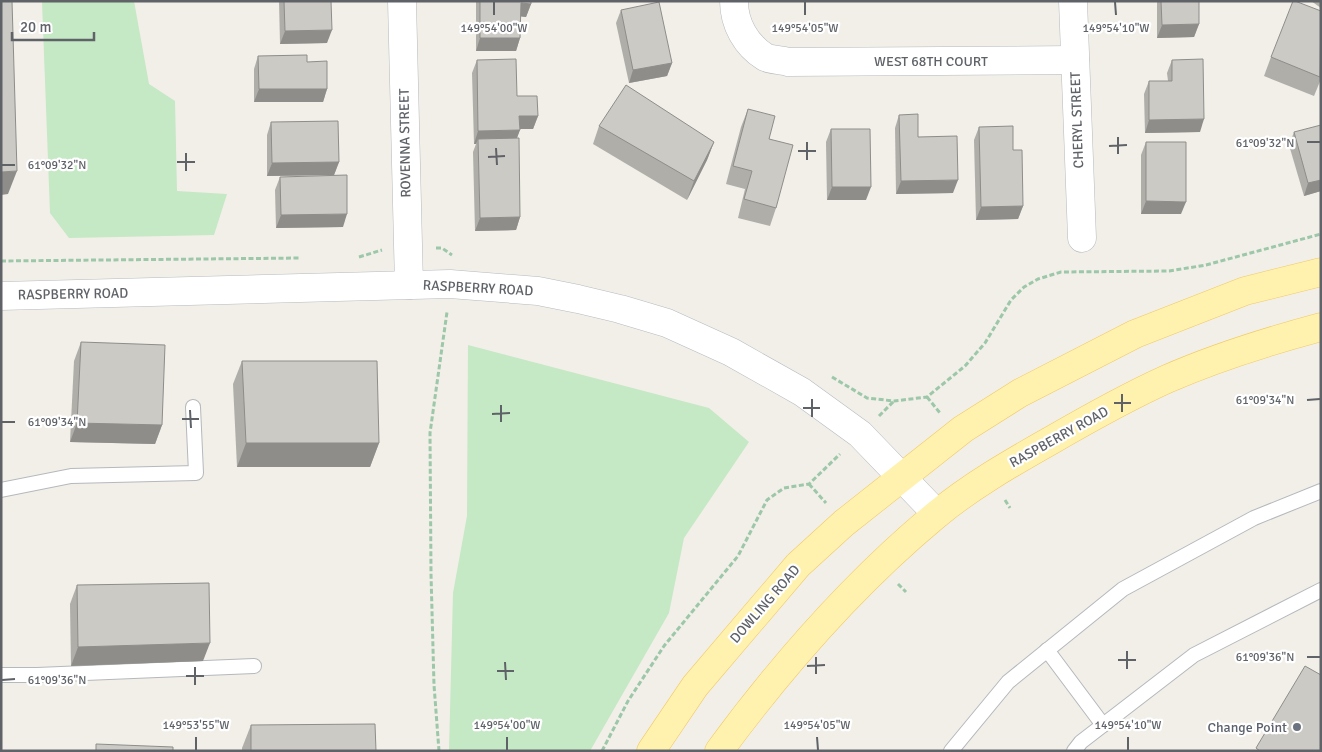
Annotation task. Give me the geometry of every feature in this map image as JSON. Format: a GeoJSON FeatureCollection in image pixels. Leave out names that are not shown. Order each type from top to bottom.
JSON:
{"type":"FeatureCollection","features":[{"type":"Feature","properties":{"kind":"main road","name":"ROVENNA STREET"},"geometry":{"type":"LineString","coordinates":[[402,1],[409,285]]}},
{"type":"Feature","properties":{"kind":"main road","name":"WEST 68TH COURT"},"geometry":{"type":"LineString","coordinates":[[734,1],[734,11],[740,31],[752,46],[767,58],[788,62],[1074,60]]}},
{"type":"Feature","properties":{"kind":"main road","name":"CHERYL STREET"},"geometry":{"type":"LineString","coordinates":[[1074,1],[1074,60],[1082,238]]}},
{"type":"Feature","properties":{"kind":"main road"},"geometry":{"type":"LineString","coordinates":[[902,477],[963,430],[1020,393],[1126,338],[1245,291],[1321,272]]}},
{"type":"Feature","properties":{"kind":"main road","name":"RASPBERRY ROAD"},"geometry":{"type":"LineString","coordinates":[[1,296],[450,284],[538,292],[620,308],[667,324],[731,352],[802,392],[860,434],[938,514],[996,472],[1089,419],[1167,379],[1257,345],[1321,327]]}},
{"type":"Feature","properties":{"kind":"main road","name":"DOWLING ROAD"},"geometry":{"type":"LineString","coordinates":[[652,751],[695,686],[798,565],[840,526],[902,477]]}},
{"type":"Feature","properties":{"kind":"main road"},"geometry":{"type":"LineString","coordinates":[[719,751],[793,656],[837,607],[881,564],[938,514]]}},
{"type":"Feature","properties":{"kind":"lane"},"geometry":{"type":"LineString","coordinates":[[1,490],[71,476],[196,473],[193,407]]}},
{"type":"Feature","properties":{"kind":"lane"},"geometry":{"type":"LineString","coordinates":[[951,751],[1008,682],[1123,589],[1254,518],[1321,491]]}},
{"type":"Feature","properties":{"kind":"lane"},"geometry":{"type":"LineString","coordinates":[[1074,751],[1081,742],[1194,655],[1321,590]]}},
{"type":"Feature","properties":{"kind":"lane"},"geometry":{"type":"LineString","coordinates":[[1048,650],[1103,725]]}},
{"type":"Feature","properties":{"kind":"lane"},"geometry":{"type":"LineString","coordinates":[[1,675],[254,666]]}},
{"type":"Feature","properties":{"kind":"path"},"geometry":{"type":"LineString","coordinates":[[894,400],[927,397],[965,366],[985,343],[1011,300],[1024,287],[1038,278],[1061,272],[1169,271],[1206,266],[1321,234]]}},
{"type":"Feature","properties":{"kind":"path"},"geometry":{"type":"LineString","coordinates":[[439,751],[434,685],[431,584],[430,433],[450,284]]}},
{"type":"Feature","properties":{"kind":"path"},"geometry":{"type":"LineString","coordinates":[[602,751],[628,701],[664,646],[738,556],[767,500],[784,488],[810,484]]}},
{"type":"Feature","properties":{"kind":"green space"},"geometry":{"type":"Polygon","coordinates":[[[42,1],[134,1],[149,84],[175,101],[177,191],[227,194],[214,235],[69,238],[50,213],[42,1]]]}},
{"type":"Feature","properties":{"kind":"green space"},"geometry":{"type":"Polygon","coordinates":[[[468,345],[709,408],[749,442],[684,538],[669,613],[590,751],[449,751],[453,593],[467,516],[468,345]]]}},
{"type":"Feature","properties":{"kind":"building"},"geometry":{"type":"Polygon","coordinates":[[[1,1],[12,1],[17,171],[1,172],[1,1]]]}},
{"type":"Feature","properties":{"kind":"building"},"geometry":{"type":"Polygon","coordinates":[[[284,1],[331,1],[332,30],[285,31],[284,1]]]}},
{"type":"Feature","properties":{"kind":"building"},"geometry":{"type":"Polygon","coordinates":[[[480,1],[531,1],[531,4],[521,3],[520,38],[480,38],[480,1]]]}},
{"type":"Feature","properties":{"kind":"building"},"geometry":{"type":"Polygon","coordinates":[[[1161,1],[1199,1],[1199,24],[1162,25],[1161,1]]]}},
{"type":"Feature","properties":{"kind":"building"},"geometry":{"type":"Polygon","coordinates":[[[1293,1],[1321,11],[1320,77],[1271,57],[1293,1]]]}},
{"type":"Feature","properties":{"kind":"building"},"geometry":{"type":"Polygon","coordinates":[[[659,2],[672,63],[633,70],[621,10],[659,2]]]}},
{"type":"Feature","properties":{"kind":"building"},"geometry":{"type":"Polygon","coordinates":[[[307,55],[307,62],[327,61],[327,89],[259,89],[258,56],[307,55]]]}},
{"type":"Feature","properties":{"kind":"building"},"geometry":{"type":"Polygon","coordinates":[[[516,59],[517,96],[537,96],[538,116],[519,116],[520,130],[478,131],[477,60],[516,59]]]}},
{"type":"Feature","properties":{"kind":"building"},"geometry":{"type":"Polygon","coordinates":[[[1203,59],[1204,119],[1149,120],[1149,81],[1172,81],[1172,60],[1203,59]]]}},
{"type":"Feature","properties":{"kind":"building"},"geometry":{"type":"Polygon","coordinates":[[[626,85],[714,142],[694,181],[599,126],[626,85]]]}},
{"type":"Feature","properties":{"kind":"building"},"geometry":{"type":"Polygon","coordinates":[[[748,109],[775,116],[769,139],[793,145],[776,208],[744,199],[752,171],[733,166],[748,109]]]}},
{"type":"Feature","properties":{"kind":"building"},"geometry":{"type":"Polygon","coordinates":[[[918,114],[918,137],[957,136],[958,180],[901,181],[899,115],[918,114]]]}},
{"type":"Feature","properties":{"kind":"building"},"geometry":{"type":"Polygon","coordinates":[[[338,121],[339,162],[272,163],[271,122],[338,121]]]}},
{"type":"Feature","properties":{"kind":"building"},"geometry":{"type":"Polygon","coordinates":[[[1321,125],[1321,180],[1308,183],[1294,132],[1321,125]]]}},
{"type":"Feature","properties":{"kind":"building"},"geometry":{"type":"Polygon","coordinates":[[[1013,126],[1013,150],[1022,150],[1023,206],[981,207],[979,127],[1013,126]]]}},
{"type":"Feature","properties":{"kind":"building"},"geometry":{"type":"Polygon","coordinates":[[[831,129],[870,129],[871,187],[832,187],[831,129]]]}},
{"type":"Feature","properties":{"kind":"building"},"geometry":{"type":"Polygon","coordinates":[[[519,138],[520,217],[480,218],[478,139],[519,138]]]}},
{"type":"Feature","properties":{"kind":"building"},"geometry":{"type":"Polygon","coordinates":[[[1146,142],[1186,142],[1186,202],[1146,201],[1146,142]]]}},
{"type":"Feature","properties":{"kind":"building"},"geometry":{"type":"Polygon","coordinates":[[[347,175],[347,214],[281,215],[280,177],[347,175]]]}},
{"type":"Feature","properties":{"kind":"building"},"geometry":{"type":"Polygon","coordinates":[[[81,342],[165,345],[162,425],[77,423],[81,342]]]}},
{"type":"Feature","properties":{"kind":"building"},"geometry":{"type":"Polygon","coordinates":[[[242,361],[377,361],[379,443],[246,443],[242,361]]]}},
{"type":"Feature","properties":{"kind":"building"},"geometry":{"type":"Polygon","coordinates":[[[209,583],[210,643],[78,647],[77,585],[209,583]]]}},
{"type":"Feature","properties":{"kind":"building","name":"Change Point"},"geometry":{"type":"Polygon","coordinates":[[[1305,666],[1321,675],[1321,751],[1260,751],[1256,748],[1305,666]]]}},
{"type":"Feature","properties":{"kind":"building"},"geometry":{"type":"Polygon","coordinates":[[[375,724],[376,751],[251,751],[251,725],[375,724]]]}},
{"type":"Feature","properties":{"kind":"building"},"geometry":{"type":"Polygon","coordinates":[[[96,744],[173,747],[173,751],[96,751],[96,744]]]}},
{"type":"Feature","properties":{"kind":"place","name":"Change Point"},"geometry":{"type":"Point","coordinates":[1297,727]}}]}
